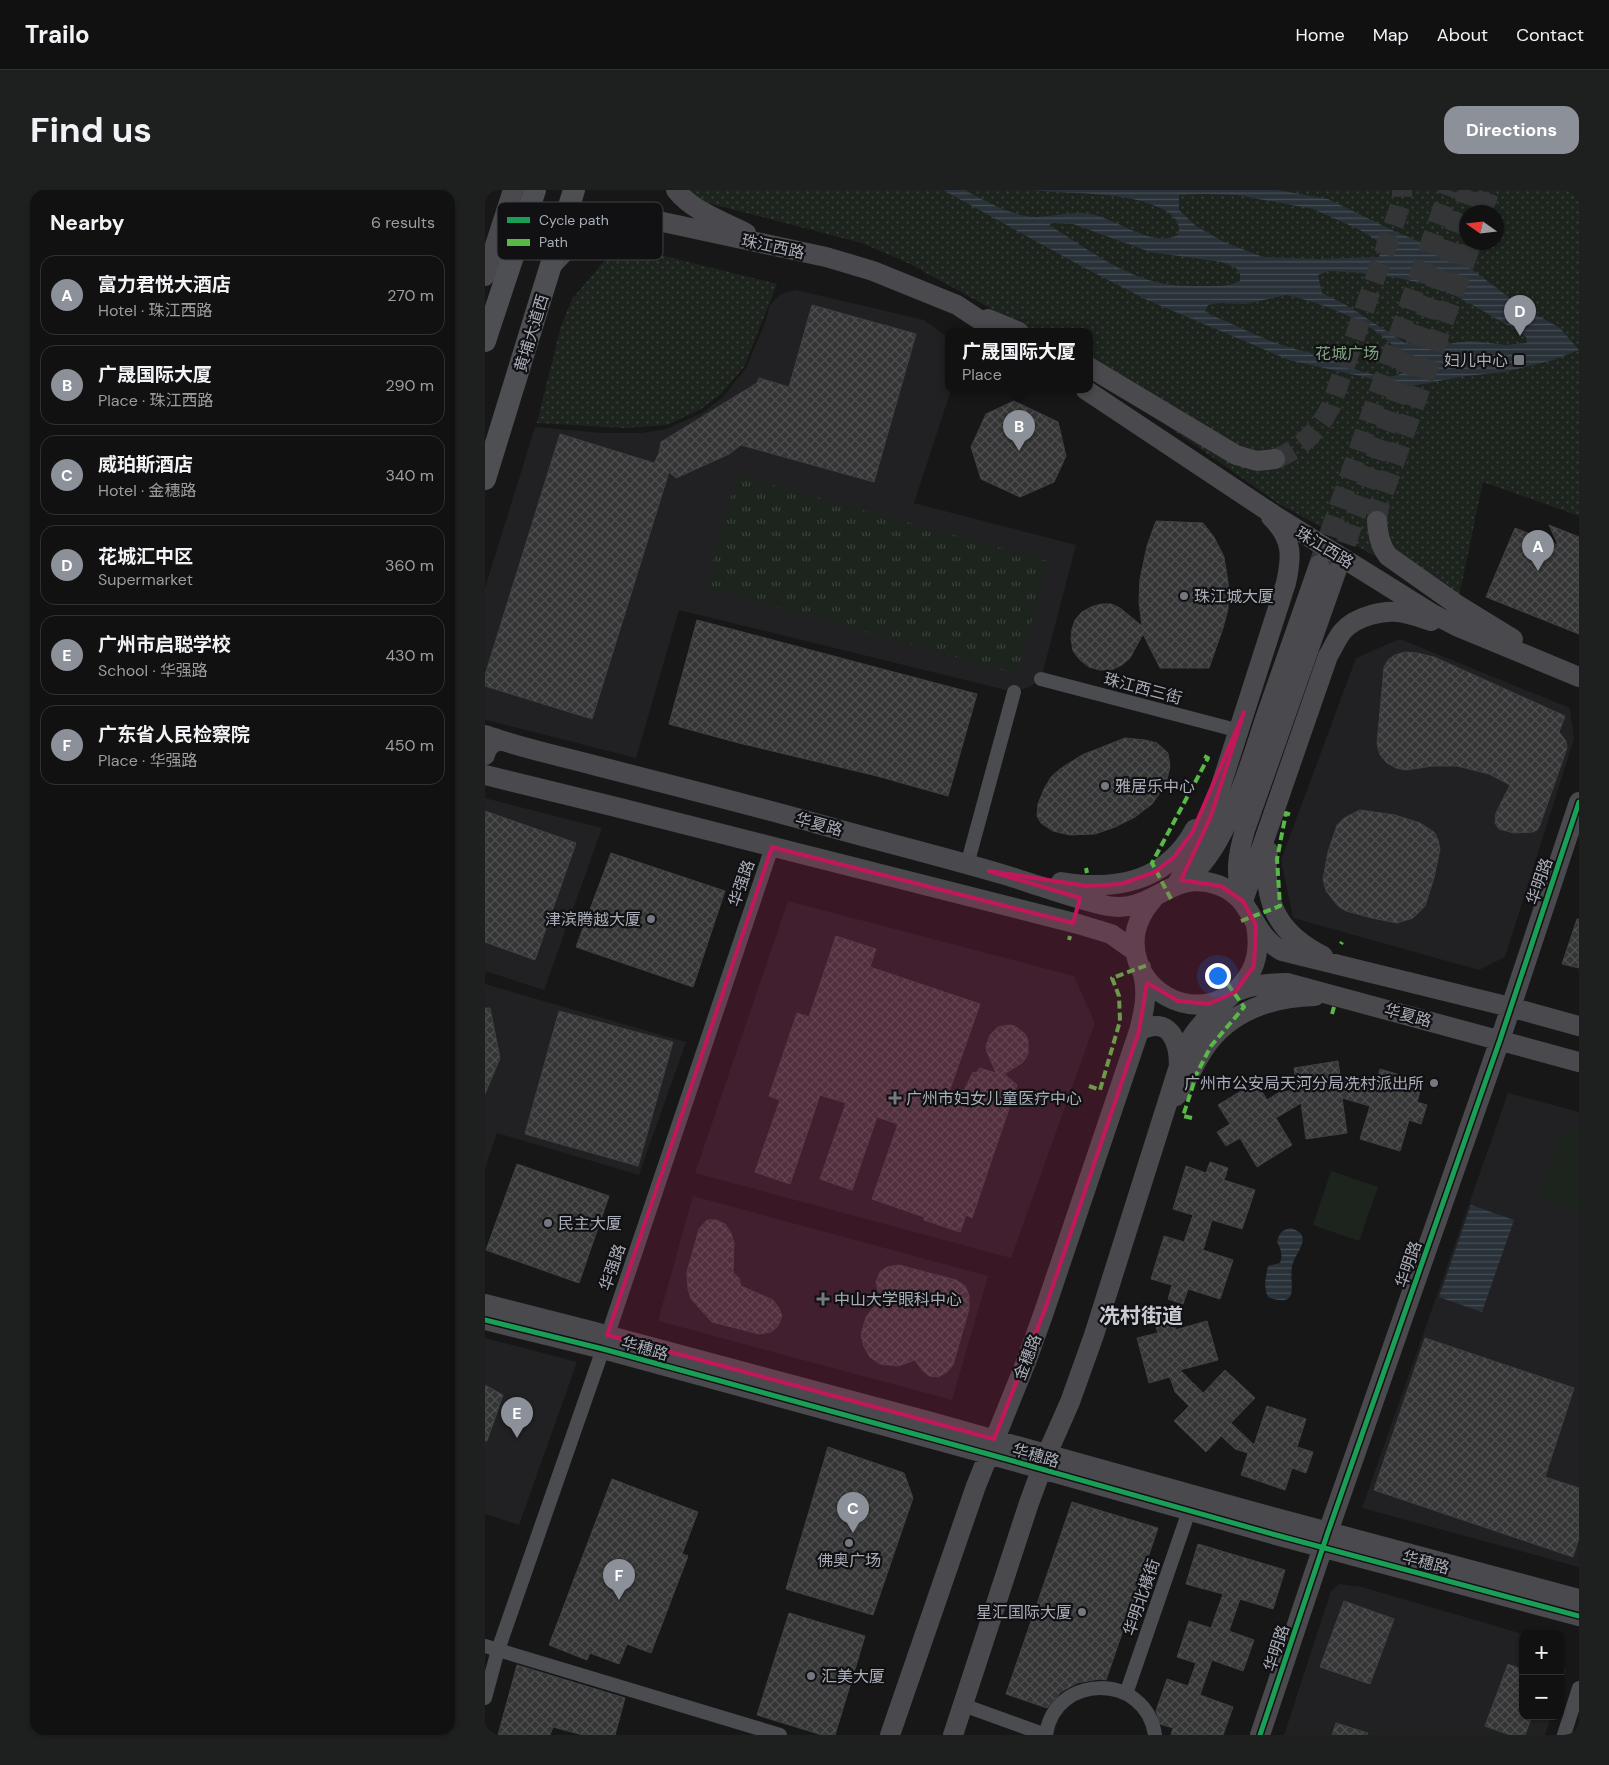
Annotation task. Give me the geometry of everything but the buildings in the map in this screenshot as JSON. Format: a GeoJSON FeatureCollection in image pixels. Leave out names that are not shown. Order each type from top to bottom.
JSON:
{"type":"FeatureCollection","features":[{"type":"Feature","properties":{"kind":"main road"},"geometry":{"type":"LineString","coordinates":[[509,202],[513,190]]}},
{"type":"Feature","properties":{"kind":"main road"},"geometry":{"type":"LineString","coordinates":[[531,202],[535,190]]}},
{"type":"Feature","properties":{"kind":"main road"},"geometry":{"type":"LineString","coordinates":[[570,202],[574,190]]}},
{"type":"Feature","properties":{"kind":"main road","name":"黄埔大道西"},"geometry":{"type":"LineString","coordinates":[[580,202],[585,190]]}},
{"type":"Feature","properties":{"kind":"main road"},"geometry":{"type":"LineString","coordinates":[[676,190],[695,207],[772,246]]}},
{"type":"Feature","properties":{"kind":"main road","name":"珠江西路"},"geometry":{"type":"LineString","coordinates":[[663,221],[826,257],[873,271],[957,305],[992,328]]}},
{"type":"Feature","properties":{"kind":"main road"},"geometry":{"type":"LineString","coordinates":[[485,276],[497,239]]}},
{"type":"Feature","properties":{"kind":"main road"},"geometry":{"type":"LineString","coordinates":[[485,341],[512,260]]}},
{"type":"Feature","properties":{"kind":"main road"},"geometry":{"type":"LineString","coordinates":[[551,266],[553,260]]}},
{"type":"Feature","properties":{"kind":"main road","name":"黄埔大道西"},"geometry":{"type":"LineString","coordinates":[[485,479],[554,260]]}},
{"type":"Feature","properties":{"kind":"main road","name":"珠江西路"},"geometry":{"type":"LineString","coordinates":[[551,266],[557,260]]}},
{"type":"Feature","properties":{"kind":"main road"},"geometry":{"type":"LineString","coordinates":[[957,305],[1010,328]]}},
{"type":"Feature","properties":{"kind":"main road"},"geometry":{"type":"LineString","coordinates":[[1093,369],[1236,455],[1257,462],[1275,459]]}},
{"type":"Feature","properties":{"kind":"main road","name":"珠江西路"},"geometry":{"type":"LineString","coordinates":[[1091,393],[1259,505],[1431,612],[1456,626],[1579,677]]}},
{"type":"Feature","properties":{"kind":"main road"},"geometry":{"type":"LineString","coordinates":[[1177,884],[1208,824],[1277,614],[1290,564],[1291,549],[1285,535],[1278,524],[1259,505]]}},
{"type":"Feature","properties":{"kind":"main road"},"geometry":{"type":"LineString","coordinates":[[1377,521],[1382,547],[1388,556],[1457,604],[1559,669],[1579,689]]}},
{"type":"Feature","properties":{"kind":"main road"},"geometry":{"type":"LineString","coordinates":[[1177,884],[1192,875],[1208,857],[1229,816],[1327,568],[1239,851],[1237,866],[1238,882],[1243,901]]}},
{"type":"Feature","properties":{"kind":"main road"},"geometry":{"type":"LineString","coordinates":[[1243,901],[1328,656],[1343,630],[1356,621],[1381,613],[1403,613],[1497,644]]}},
{"type":"Feature","properties":{"kind":"main road"},"geometry":{"type":"LineString","coordinates":[[989,870],[1087,886],[1121,884],[1140,879],[1155,872],[1174,857],[1192,833],[1201,816],[1244,712]]}},
{"type":"Feature","properties":{"kind":"main road"},"geometry":{"type":"LineString","coordinates":[[485,755],[493,738]]}},
{"type":"Feature","properties":{"kind":"main road","name":"华夏路"},"geometry":{"type":"LineString","coordinates":[[493,738],[793,817],[1118,907],[1131,906],[1153,899],[1177,884],[1194,881],[1208,882],[1221,886],[1233,892],[1243,901],[1251,913],[1259,939],[1254,966],[1248,978],[1235,992]]}},
{"type":"Feature","properties":{"kind":"main road","name":"华夏路"},"geometry":{"type":"LineString","coordinates":[[487,772],[772,847],[1073,923],[1111,934],[1135,951]]}},
{"type":"Feature","properties":{"kind":"main road","name":"华明路"},"geometry":{"type":"LineString","coordinates":[[1261,1735],[1325,1539],[1499,1040],[1579,802]]}},
{"type":"Feature","properties":{"kind":"main road"},"geometry":{"type":"LineString","coordinates":[[1275,810],[1266,878],[1271,905],[1281,924],[1291,934],[1315,952],[1342,966]]}},
{"type":"Feature","properties":{"kind":"main road"},"geometry":{"type":"LineString","coordinates":[[1073,923],[1080,898]]}},
{"type":"Feature","properties":{"kind":"main road","name":"华夏路"},"geometry":{"type":"LineString","coordinates":[[1153,899],[1138,921],[1135,951],[1143,974],[1149,984],[1167,997],[1187,1004],[1209,1004],[1235,992],[1271,983],[1287,984],[1579,1062]]}},
{"type":"Feature","properties":{"kind":"main road","name":"华夏路"},"geometry":{"type":"LineString","coordinates":[[1256,925],[1268,941],[1282,951],[1510,1007],[1579,1026]]}},
{"type":"Feature","properties":{"kind":"main road","name":"金穗路"},"geometry":{"type":"LineString","coordinates":[[890,1735],[991,1447],[1020,1378],[1044,1312],[1139,1031],[1145,1003],[1143,974]]}},
{"type":"Feature","properties":{"kind":"main road"},"geometry":{"type":"LineString","coordinates":[[953,1735],[1044,1462],[1070,1402],[1094,1335],[1179,1066],[1193,1034],[1235,992]]}},
{"type":"Feature","properties":{"kind":"main road"},"geometry":{"type":"LineString","coordinates":[[1164,1111],[1186,1083],[1213,1036],[1238,1016],[1253,1007],[1271,1001],[1291,997],[1337,996]]}},
{"type":"Feature","properties":{"kind":"main road"},"geometry":{"type":"LineString","coordinates":[[1139,1031],[1151,1026],[1170,1030],[1174,1036],[1179,1053],[1179,1066]]}},
{"type":"Feature","properties":{"kind":"main road","name":"华穗路"},"geometry":{"type":"LineString","coordinates":[[485,1304],[605,1342],[1325,1539],[1579,1616]]}},
{"type":"Feature","properties":{"kind":"main road","name":"华穗路"},"geometry":{"type":"LineString","coordinates":[[485,1320],[605,1342]]}},
{"type":"Feature","properties":{"kind":"main road","name":"华穗路"},"geometry":{"type":"LineString","coordinates":[[1044,1462],[1189,1510],[1325,1539],[1579,1599]]}},
{"type":"Feature","properties":{"kind":"street","name":"珠江西三街"},"geometry":{"type":"LineString","coordinates":[[1041,679],[1236,730]]}},
{"type":"Feature","properties":{"kind":"street"},"geometry":{"type":"LineString","coordinates":[[967,865],[1014,692]]}},
{"type":"Feature","properties":{"kind":"street","name":"华强路"},"geometry":{"type":"LineString","coordinates":[[485,1698],[492,1648],[605,1342],[772,847]]}},
{"type":"Feature","properties":{"kind":"street","name":"华明北橫街"},"geometry":{"type":"LineString","coordinates":[[1127,1694],[1189,1510]]}},
{"type":"Feature","properties":{"kind":"street"},"geometry":{"type":"LineString","coordinates":[[492,1648],[780,1735]]}},
{"type":"Feature","properties":{"kind":"street"},"geometry":{"type":"LineString","coordinates":[[963,1705],[1046,1735],[1047,1728],[1055,1711],[1067,1698],[1083,1690],[1100,1687],[1118,1690],[1134,1698],[1146,1711],[1154,1727],[1155,1735]]}},
{"type":"Feature","properties":{"kind":"street"},"geometry":{"type":"LineString","coordinates":[[1564,1735],[1579,1688]]}},
{"type":"Feature","properties":{"kind":"highlighted area"},"geometry":{"type":"Polygon","coordinates":[[[1244,712],[1211,816],[1181,880],[1221,886],[1243,901],[1256,925],[1254,966],[1235,992],[1209,1004],[1178,1001],[1147,983],[1139,1031],[1044,1312],[994,1439],[607,1335],[772,847],[1073,923],[1080,898],[989,871],[1087,886],[1121,884],[1155,872],[1174,857],[1192,833],[1244,712]]]}},
{"type":"Feature","properties":{"kind":"shaded area"},"geometry":{"type":"Polygon","coordinates":[[[943,190],[967,190],[1001,208],[1029,216],[1038,217],[1074,213],[1095,215],[1136,232],[1158,238],[1169,238],[1178,235],[1179,228],[1171,214],[1153,205],[1120,197],[1032,190],[1277,190],[1328,199],[1394,231],[1454,256],[1522,307],[1560,328],[1579,350],[1553,360],[1505,372],[1466,376],[1411,386],[1289,360],[1147,300],[943,190]],[[1179,195],[1179,210],[1196,226],[1224,242],[1263,257],[1318,259],[1379,257],[1381,246],[1375,239],[1358,229],[1313,209],[1237,195],[1179,195]],[[1053,223],[1049,225],[1103,259],[1145,279],[1165,284],[1186,286],[1222,286],[1240,281],[1240,274],[1236,268],[1222,262],[1150,252],[1073,224],[1053,223]],[[1329,271],[1318,275],[1322,293],[1346,305],[1405,343],[1446,344],[1471,341],[1506,345],[1527,343],[1526,337],[1518,331],[1479,308],[1439,289],[1385,276],[1329,271]],[[1286,295],[1246,304],[1217,303],[1208,305],[1205,311],[1268,340],[1326,357],[1354,369],[1387,377],[1396,376],[1403,372],[1400,357],[1391,344],[1376,331],[1338,311],[1286,295]]]}},
{"type":"Feature","properties":{"kind":"shaded area"},"geometry":{"type":"Polygon","coordinates":[[[796,290],[924,320],[945,335],[945,393],[950,393],[914,503],[1076,545],[1041,679],[1030,687],[1014,692],[679,610],[636,758],[486,720],[485,588],[535,427],[602,433],[642,433],[666,429],[702,413],[723,397],[746,368],[765,323],[770,305],[781,294],[796,290]]]}},
{"type":"Feature","properties":{"kind":"shaded area"},"geometry":{"type":"Polygon","coordinates":[[[1400,639],[1570,708],[1574,739],[1505,957],[1479,970],[1293,918],[1281,860],[1356,658],[1400,639]]]}},
{"type":"Feature","properties":{"kind":"shaded area"},"geometry":{"type":"Polygon","coordinates":[[[485,798],[602,828],[544,990],[485,971],[485,798]]]}},
{"type":"Feature","properties":{"kind":"shaded area","name":"广州市妇女儿童医疗中心"},"geometry":{"type":"Polygon","coordinates":[[[788,901],[1074,976],[1095,1023],[1011,1258],[695,1173],[788,901]]]}},
{"type":"Feature","properties":{"kind":"shaded area"},"geometry":{"type":"Polygon","coordinates":[[[485,984],[686,1042],[639,1175],[497,1133],[485,1168],[485,984]]]}},
{"type":"Feature","properties":{"kind":"shaded area"},"geometry":{"type":"Polygon","coordinates":[[[1508,1093],[1579,1112],[1579,1567],[1362,1508],[1508,1093]]]}},
{"type":"Feature","properties":{"kind":"shaded area","name":"中山大学眼科中心"},"geometry":{"type":"Polygon","coordinates":[[[693,1196],[988,1276],[952,1400],[658,1321],[693,1196]]]}},
{"type":"Feature","properties":{"kind":"shaded area"},"geometry":{"type":"Polygon","coordinates":[[[1471,1205],[1514,1220],[1482,1312],[1439,1297],[1471,1205]]]}},
{"type":"Feature","properties":{"kind":"shaded area"},"geometry":{"type":"Polygon","coordinates":[[[1291,1228],[1302,1235],[1303,1240],[1292,1266],[1291,1293],[1285,1300],[1278,1300],[1268,1297],[1266,1293],[1266,1274],[1268,1266],[1280,1263],[1281,1255],[1277,1242],[1283,1231],[1291,1228]]]}},
{"type":"Feature","properties":{"kind":"shaded area"},"geometry":{"type":"Polygon","coordinates":[[[485,1338],[577,1362],[519,1525],[485,1514],[485,1338]]]}},
{"type":"Feature","properties":{"kind":"shaded area"},"geometry":{"type":"Polygon","coordinates":[[[1339,1584],[1362,1587],[1519,1633],[1519,1720],[1550,1720],[1545,1735],[1284,1735],[1331,1591],[1339,1584]]]}},
{"type":"Feature","properties":{"kind":"green space","name":"花城广场"},"geometry":{"type":"Polygon","coordinates":[[[688,190],[1579,190],[1579,516],[1483,482],[1458,601],[1279,504],[1093,374],[1093,328],[1027,328],[910,264],[862,243],[712,204],[698,199],[688,190]]]}},
{"type":"Feature","properties":{"kind":"green space"},"geometry":{"type":"Polygon","coordinates":[[[663,256],[777,284],[744,367],[721,394],[701,409],[667,425],[625,428],[537,423],[561,326],[572,299],[605,260],[663,260],[663,256]]]}},
{"type":"Feature","properties":{"kind":"green space"},"geometry":{"type":"Polygon","coordinates":[[[737,475],[1048,561],[1017,674],[706,587],[737,475]]]}},
{"type":"Feature","properties":{"kind":"green space"},"geometry":{"type":"Polygon","coordinates":[[[1564,1128],[1579,1133],[1579,1213],[1539,1199],[1564,1128]]]}},
{"type":"Feature","properties":{"kind":"green space"},"geometry":{"type":"Polygon","coordinates":[[[1331,1171],[1378,1187],[1359,1241],[1313,1225],[1331,1171]]]}},
{"type":"Feature","properties":{"kind":"tunnel"},"geometry":{"type":"LineString","coordinates":[[1275,459],[1293,450],[1308,438],[1321,423],[1331,406],[1397,215],[1402,198],[1402,190]]}},
{"type":"Feature","properties":{"kind":"tunnel"},"geometry":{"type":"LineString","coordinates":[[1319,564],[1449,190]]}},
{"type":"Feature","properties":{"kind":"tunnel"},"geometry":{"type":"LineString","coordinates":[[1336,572],[1469,190]]}},
{"type":"Feature","properties":{"kind":"tunnel"},"geometry":{"type":"LineString","coordinates":[[1485,205],[1490,190]]}},
{"type":"Feature","properties":{"kind":"tunnel"},"geometry":{"type":"LineString","coordinates":[[1377,521],[1379,506],[1469,250]]}},
{"type":"Feature","properties":{"kind":"marked path"},"geometry":{"type":"LineString","coordinates":[[1171,899],[1152,863],[1208,758],[1202,755]]}},
{"type":"Feature","properties":{"kind":"marked path"},"geometry":{"type":"LineString","coordinates":[[1241,921],[1280,906],[1277,859],[1286,813],[1291,815]]}},
{"type":"Feature","properties":{"kind":"marked path"},"geometry":{"type":"LineString","coordinates":[[1086,868],[1087,873]]}},
{"type":"Feature","properties":{"kind":"marked path"},"geometry":{"type":"LineString","coordinates":[[1069,940],[1070,936]]}},
{"type":"Feature","properties":{"kind":"marked path"},"geometry":{"type":"LineString","coordinates":[[1089,1086],[1100,1090],[1120,1021],[1119,996],[1112,978],[1150,964]]}},
{"type":"Feature","properties":{"kind":"marked path"},"geometry":{"type":"LineString","coordinates":[[1192,1118],[1183,1116],[1197,1073],[1211,1046],[1244,1007],[1227,983]]}},
{"type":"Feature","properties":{"kind":"marked path"},"geometry":{"type":"LineString","coordinates":[[1332,1014],[1334,1007]]}},
{"type":"Feature","properties":{"kind":"cycle path"},"geometry":{"type":"LineString","coordinates":[[1260,1735],[1328,1532],[1500,1040],[1579,802]]}},
{"type":"Feature","properties":{"kind":"cycle path"},"geometry":{"type":"LineString","coordinates":[[485,1320],[603,1349],[1276,1535],[1579,1616]]}},
{"type":"Feature","properties":{"kind":"place","name":"花城汇中区"},"geometry":{"type":"Point","coordinates":[1520,336]}},
{"type":"Feature","properties":{"kind":"place","name":"妇儿中心"},"geometry":{"type":"Point","coordinates":[1519,360]}},
{"type":"Feature","properties":{"kind":"place","name":"广晟国际大厦"},"geometry":{"type":"Point","coordinates":[1019,451]}},
{"type":"Feature","properties":{"kind":"place","name":"富力君悦大酒店"},"geometry":{"type":"Point","coordinates":[1538,571]}},
{"type":"Feature","properties":{"kind":"place","name":"珠江城大厦"},"geometry":{"type":"Point","coordinates":[1184,596]}},
{"type":"Feature","properties":{"kind":"place","name":"雅居乐中心"},"geometry":{"type":"Point","coordinates":[1105,786]}},
{"type":"Feature","properties":{"kind":"place","name":"津滨腾越大厦"},"geometry":{"type":"Point","coordinates":[651,919]}},
{"type":"Feature","properties":{"kind":"place","name":"广州市公安局天河分局冼村派出所"},"geometry":{"type":"Point","coordinates":[1434,1083]}},
{"type":"Feature","properties":{"kind":"place","name":"广州市妇女儿童医疗中心"},"geometry":{"type":"Point","coordinates":[895,1098]}},
{"type":"Feature","properties":{"kind":"place","name":"民主大厦"},"geometry":{"type":"Point","coordinates":[548,1223]}},
{"type":"Feature","properties":{"kind":"place","name":"中山大学眼科中心"},"geometry":{"type":"Point","coordinates":[823,1299]}},
{"type":"Feature","properties":{"kind":"place","name":"广州市启聪学校"},"geometry":{"type":"Point","coordinates":[517,1438]}},
{"type":"Feature","properties":{"kind":"place","name":"威珀斯酒店"},"geometry":{"type":"Point","coordinates":[853,1533]}},
{"type":"Feature","properties":{"kind":"place","name":"佛奥广场"},"geometry":{"type":"Point","coordinates":[849,1543]}},
{"type":"Feature","properties":{"kind":"place","name":"广东省人民检察院"},"geometry":{"type":"Point","coordinates":[619,1600]}},
{"type":"Feature","properties":{"kind":"place","name":"星汇国际大厦"},"geometry":{"type":"Point","coordinates":[1082,1612]}},
{"type":"Feature","properties":{"kind":"place","name":"汇美大厦"},"geometry":{"type":"Point","coordinates":[811,1676]}},
{"type":"Feature","properties":{"kind":"district","name":"冼村街道"},"geometry":{"type":"Point","coordinates":[1141,1316]}}]}
